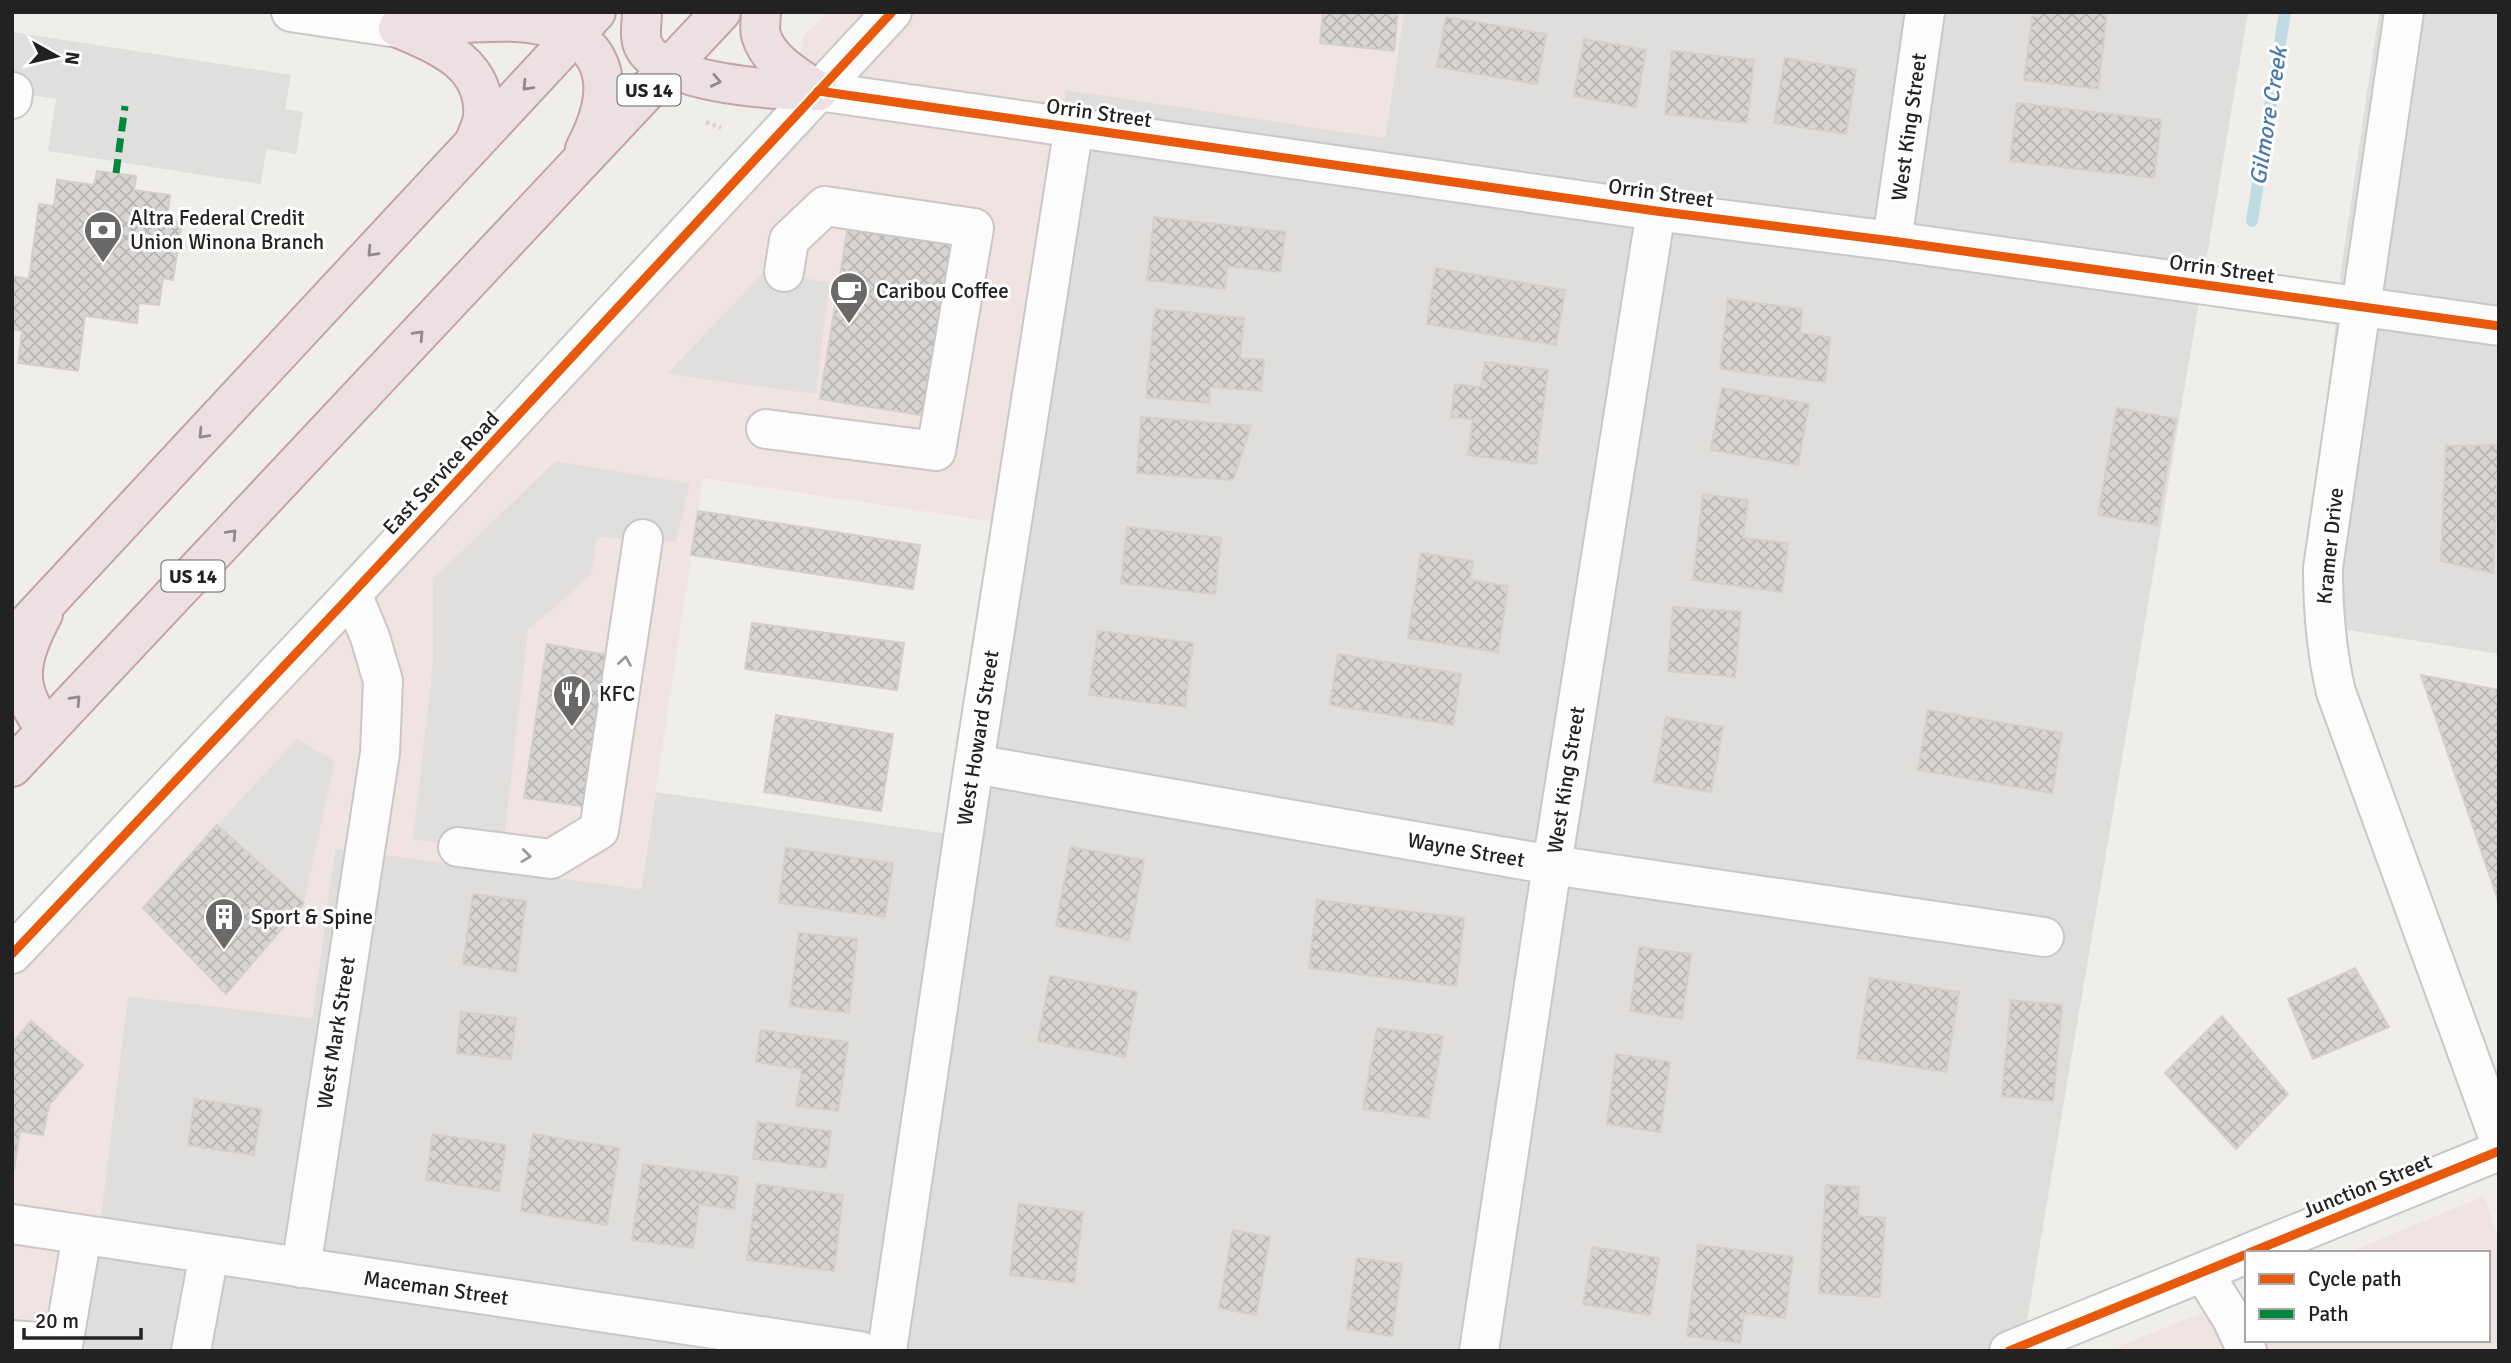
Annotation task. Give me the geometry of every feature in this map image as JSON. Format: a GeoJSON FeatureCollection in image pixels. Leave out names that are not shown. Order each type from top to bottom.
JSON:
{"type":"FeatureCollection","features":[{"type":"Feature","properties":{"kind":"highway"},"geometry":{"type":"LineString","coordinates":[[642,12],[643,46],[652,57],[669,69],[747,87],[818,91]]}},
{"type":"Feature","properties":{"kind":"highway","name":"US 14"},"geometry":{"type":"LineString","coordinates":[[12,767],[722,12]]}},
{"type":"Feature","properties":{"kind":"highway"},"geometry":{"type":"LineString","coordinates":[[761,12],[761,36],[772,55],[790,72],[818,91]]}},
{"type":"Feature","properties":{"kind":"highway"},"geometry":{"type":"LineString","coordinates":[[405,20],[516,22],[545,26],[585,24]]}},
{"type":"Feature","properties":{"kind":"highway"},"geometry":{"type":"LineString","coordinates":[[405,20],[459,59],[474,79],[482,98],[482,119],[474,143]]}},
{"type":"Feature","properties":{"kind":"highway"},"geometry":{"type":"LineString","coordinates":[[12,640],[585,24]]}},
{"type":"Feature","properties":{"kind":"highway"},"geometry":{"type":"LineString","coordinates":[[576,166],[600,114],[604,77],[599,61],[589,48],[585,24]]}},
{"type":"Feature","properties":{"kind":"highway"},"geometry":{"type":"LineString","coordinates":[[47,730],[33,713],[26,697],[23,678],[30,638],[52,597]]}},
{"type":"Feature","properties":{"kind":"street"},"geometry":{"type":"LineString","coordinates":[[291,12],[405,20]]}},
{"type":"Feature","properties":{"kind":"street","name":"East Service Road"},"geometry":{"type":"LineString","coordinates":[[12,954],[352,594],[892,12]]}},
{"type":"Feature","properties":{"kind":"street","name":"West King Street"},"geometry":{"type":"LineString","coordinates":[[1892,241],[1925,12]]}},
{"type":"Feature","properties":{"kind":"street","name":"Kramer Drive"},"geometry":{"type":"LineString","coordinates":[[2404,12],[2323,568],[2323,611],[2327,654],[2336,692],[2499,1139]]}},
{"type":"Feature","properties":{"kind":"street","name":"Orrin Street"},"geometry":{"type":"LineString","coordinates":[[818,91],[1657,211],[2499,326]]}},
{"type":"Feature","properties":{"kind":"street","name":"West Howard Street"},"geometry":{"type":"LineString","coordinates":[[887,1351],[974,764],[1074,126]]}},
{"type":"Feature","properties":{"kind":"street"},"geometry":{"type":"LineString","coordinates":[[766,429],[936,451],[974,228],[825,206],[789,240],[784,272]]}},
{"type":"Feature","properties":{"kind":"street","name":"West King Street"},"geometry":{"type":"LineString","coordinates":[[1479,1351],[1552,865],[1657,211]]}},
{"type":"Feature","properties":{"kind":"street"},"geometry":{"type":"LineString","coordinates":[[458,847],[551,859],[599,830],[643,539]]}},
{"type":"Feature","properties":{"kind":"street","name":"West Mark Street"},"geometry":{"type":"LineString","coordinates":[[301,1268],[381,740],[383,681],[370,637],[352,594]]}},
{"type":"Feature","properties":{"kind":"street","name":"Wayne Street"},"geometry":{"type":"LineString","coordinates":[[974,764],[1552,865],[2044,937]]}},
{"type":"Feature","properties":{"kind":"street","name":"Junction Street"},"geometry":{"type":"LineString","coordinates":[[2253,1251],[2499,1151]]}},
{"type":"Feature","properties":{"kind":"street","name":"Maceman Street"},"geometry":{"type":"LineString","coordinates":[[12,1224],[301,1268],[745,1342],[860,1351]]}},
{"type":"Feature","properties":{"kind":"street"},"geometry":{"type":"LineString","coordinates":[[12,1340],[62,1348],[82,1234]]}},
{"type":"Feature","properties":{"kind":"street"},"geometry":{"type":"LineString","coordinates":[[191,1351],[209,1254]]}},
{"type":"Feature","properties":{"kind":"street","name":"Junction Street"},"geometry":{"type":"LineString","coordinates":[[2009,1351],[2245,1254]]}},
{"type":"Feature","properties":{"kind":"street"},"geometry":{"type":"LineString","coordinates":[[2203,1272],[2232,1319],[2247,1351]]}},
{"type":"Feature","properties":{"kind":"shaded area"},"geometry":{"type":"Polygon","coordinates":[[[828,12],[1404,12],[1385,138],[1066,90],[995,522],[703,478],[641,889],[335,848],[312,1018],[128,996],[84,1351],[12,1351],[12,932],[787,108],[804,35],[828,12]]]}},
{"type":"Feature","properties":{"kind":"shaded area"},"geometry":{"type":"Polygon","coordinates":[[[1404,12],[2248,12],[2022,1351],[84,1351],[128,996],[312,1018],[335,848],[641,889],[656,792],[948,834],[1066,89],[1385,138],[1404,12]]]}},
{"type":"Feature","properties":{"kind":"shaded area"},"geometry":{"type":"Polygon","coordinates":[[[2379,12],[2499,12],[2499,654],[2304,623],[2342,263],[2379,12]]]}},
{"type":"Feature","properties":{"kind":"shaded area"},"geometry":{"type":"Polygon","coordinates":[[[12,32],[291,75],[285,109],[303,112],[296,154],[266,149],[261,184],[48,151],[56,99],[12,92],[12,32]]]}},
{"type":"Feature","properties":{"kind":"shaded area"},"geometry":{"type":"Polygon","coordinates":[[[766,270],[829,283],[816,394],[667,374],[766,270]]]}},
{"type":"Feature","properties":{"kind":"shaded area"},"geometry":{"type":"Polygon","coordinates":[[[556,461],[690,483],[676,542],[597,537],[591,575],[528,630],[505,832],[458,847],[413,839],[433,662],[433,579],[556,461]]]}},
{"type":"Feature","properties":{"kind":"shaded area"},"geometry":{"type":"Polygon","coordinates":[[[297,739],[335,761],[304,903],[217,825],[297,739]]]}},
{"type":"Feature","properties":{"kind":"shaded area"},"geometry":{"type":"Polygon","coordinates":[[[2484,1196],[2499,1239],[2499,1351],[2118,1351],[2118,1347],[2245,1295],[2245,1342],[2490,1342],[2490,1251],[2352,1251],[2484,1196]]]}},
{"type":"Feature","properties":{"kind":"building"},"geometry":{"type":"Polygon","coordinates":[[[1323,12],[1398,12],[1394,51],[1320,43],[1323,12]]]}},
{"type":"Feature","properties":{"kind":"building"},"geometry":{"type":"Polygon","coordinates":[[[2033,12],[2107,12],[2098,89],[2024,80],[2033,12]]]}},
{"type":"Feature","properties":{"kind":"building"},"geometry":{"type":"Polygon","coordinates":[[[1446,17],[1546,34],[1537,84],[1437,67],[1446,17]]]}},
{"type":"Feature","properties":{"kind":"building"},"geometry":{"type":"Polygon","coordinates":[[[1584,39],[1646,50],[1636,107],[1574,96],[1584,39]]]}},
{"type":"Feature","properties":{"kind":"building"},"geometry":{"type":"Polygon","coordinates":[[[1672,51],[1754,60],[1747,123],[1665,114],[1672,51]]]}},
{"type":"Feature","properties":{"kind":"building"},"geometry":{"type":"Polygon","coordinates":[[[1785,58],[1856,70],[1846,134],[1774,123],[1785,58]]]}},
{"type":"Feature","properties":{"kind":"building"},"geometry":{"type":"Polygon","coordinates":[[[2017,103],[2161,120],[2154,178],[2010,161],[2017,103]]]}},
{"type":"Feature","properties":{"kind":"building","name":"Altra Federal Credit Union Winona Branch"},"geometry":{"type":"Polygon","coordinates":[[[97,171],[136,176],[134,190],[170,195],[167,220],[182,222],[173,280],[163,278],[159,305],[139,303],[137,323],[85,316],[78,371],[18,363],[22,331],[12,329],[12,276],[29,279],[39,204],[54,206],[57,180],[94,185],[97,171]]]}},
{"type":"Feature","properties":{"kind":"building"},"geometry":{"type":"Polygon","coordinates":[[[1154,217],[1285,232],[1280,272],[1227,266],[1225,289],[1147,280],[1154,217]]]}},
{"type":"Feature","properties":{"kind":"building"},"geometry":{"type":"Polygon","coordinates":[[[849,219],[956,236],[927,416],[820,399],[849,219]]]}},
{"type":"Feature","properties":{"kind":"building"},"geometry":{"type":"Polygon","coordinates":[[[1436,268],[1565,290],[1556,345],[1427,324],[1436,268]]]}},
{"type":"Feature","properties":{"kind":"building"},"geometry":{"type":"Polygon","coordinates":[[[1728,299],[1802,309],[1800,333],[1830,337],[1825,382],[1720,369],[1728,299]]]}},
{"type":"Feature","properties":{"kind":"building"},"geometry":{"type":"Polygon","coordinates":[[[1155,309],[1244,318],[1240,358],[1264,360],[1261,391],[1210,387],[1209,403],[1146,397],[1155,309]]]}},
{"type":"Feature","properties":{"kind":"building"},"geometry":{"type":"Polygon","coordinates":[[[1485,362],[1548,370],[1536,464],[1468,455],[1473,419],[1451,417],[1455,384],[1481,387],[1485,362]]]}},
{"type":"Feature","properties":{"kind":"building"},"geometry":{"type":"Polygon","coordinates":[[[1722,388],[1809,404],[1798,465],[1711,450],[1722,388]]]}},
{"type":"Feature","properties":{"kind":"building"},"geometry":{"type":"Polygon","coordinates":[[[2117,408],[2176,419],[2157,525],[2098,515],[2117,408]]]}},
{"type":"Feature","properties":{"kind":"building"},"geometry":{"type":"Polygon","coordinates":[[[1141,417],[1251,426],[1233,480],[1137,473],[1141,417]]]}},
{"type":"Feature","properties":{"kind":"building"},"geometry":{"type":"Polygon","coordinates":[[[2499,445],[2493,573],[2441,561],[2446,446],[2499,445]]]}},
{"type":"Feature","properties":{"kind":"building"},"geometry":{"type":"Polygon","coordinates":[[[1703,494],[1748,500],[1743,538],[1788,543],[1782,592],[1693,580],[1703,494]]]}},
{"type":"Feature","properties":{"kind":"building"},"geometry":{"type":"Polygon","coordinates":[[[698,511],[920,545],[913,589],[691,555],[698,511]]]}},
{"type":"Feature","properties":{"kind":"building"},"geometry":{"type":"Polygon","coordinates":[[[1127,527],[1221,538],[1215,594],[1121,583],[1127,527]]]}},
{"type":"Feature","properties":{"kind":"building"},"geometry":{"type":"Polygon","coordinates":[[[1421,553],[1473,561],[1470,580],[1508,586],[1498,652],[1408,638],[1421,553]]]}},
{"type":"Feature","properties":{"kind":"building"},"geometry":{"type":"Polygon","coordinates":[[[1673,607],[1741,612],[1735,677],[1668,671],[1673,607]]]}},
{"type":"Feature","properties":{"kind":"building"},"geometry":{"type":"Polygon","coordinates":[[[752,623],[904,643],[897,690],[745,669],[752,623]]]}},
{"type":"Feature","properties":{"kind":"building"},"geometry":{"type":"Polygon","coordinates":[[[1098,631],[1193,643],[1185,707],[1089,695],[1098,631]]]}},
{"type":"Feature","properties":{"kind":"building","name":"KFC"},"geometry":{"type":"Polygon","coordinates":[[[547,644],[624,658],[595,808],[524,798],[547,644]]]}},
{"type":"Feature","properties":{"kind":"building"},"geometry":{"type":"Polygon","coordinates":[[[1338,654],[1461,674],[1453,725],[1330,705],[1338,654]]]}},
{"type":"Feature","properties":{"kind":"building"},"geometry":{"type":"Polygon","coordinates":[[[2421,675],[2499,690],[2499,903],[2421,675]]]}},
{"type":"Feature","properties":{"kind":"building"},"geometry":{"type":"Polygon","coordinates":[[[1928,710],[2062,733],[2052,793],[1918,770],[1928,710]]]}},
{"type":"Feature","properties":{"kind":"building"},"geometry":{"type":"Polygon","coordinates":[[[776,715],[893,734],[881,811],[764,792],[776,715]]]}},
{"type":"Feature","properties":{"kind":"building"},"geometry":{"type":"Polygon","coordinates":[[[1666,717],[1723,727],[1711,792],[1654,782],[1666,717]]]}},
{"type":"Feature","properties":{"kind":"building","name":"Sport & Spine"},"geometry":{"type":"Polygon","coordinates":[[[217,825],[304,903],[226,994],[143,908],[217,825]]]}},
{"type":"Feature","properties":{"kind":"building"},"geometry":{"type":"Polygon","coordinates":[[[1071,847],[1144,860],[1129,940],[1056,926],[1071,847]]]}},
{"type":"Feature","properties":{"kind":"building"},"geometry":{"type":"Polygon","coordinates":[[[786,848],[893,863],[885,917],[779,903],[786,848]]]}},
{"type":"Feature","properties":{"kind":"building"},"geometry":{"type":"Polygon","coordinates":[[[473,894],[526,901],[516,972],[463,964],[473,894]]]}},
{"type":"Feature","properties":{"kind":"building"},"geometry":{"type":"Polygon","coordinates":[[[1317,900],[1464,918],[1456,986],[1309,968],[1317,900]]]}},
{"type":"Feature","properties":{"kind":"building"},"geometry":{"type":"Polygon","coordinates":[[[799,933],[857,939],[849,1013],[790,1006],[799,933]]]}},
{"type":"Feature","properties":{"kind":"building"},"geometry":{"type":"Polygon","coordinates":[[[1639,947],[1691,954],[1682,1019],[1630,1011],[1639,947]]]}},
{"type":"Feature","properties":{"kind":"building"},"geometry":{"type":"Polygon","coordinates":[[[2355,968],[2389,1027],[2313,1059],[2288,999],[2355,968]]]}},
{"type":"Feature","properties":{"kind":"building"},"geometry":{"type":"Polygon","coordinates":[[[1050,976],[1137,992],[1125,1057],[1038,1041],[1050,976]]]}},
{"type":"Feature","properties":{"kind":"building"},"geometry":{"type":"Polygon","coordinates":[[[1870,978],[1959,992],[1946,1072],[1857,1058],[1870,978]]]}},
{"type":"Feature","properties":{"kind":"building"},"geometry":{"type":"Polygon","coordinates":[[[2011,1000],[2062,1005],[2053,1101],[2002,1096],[2011,1000]]]}},
{"type":"Feature","properties":{"kind":"building"},"geometry":{"type":"Polygon","coordinates":[[[461,1012],[516,1018],[511,1059],[457,1053],[461,1012]]]}},
{"type":"Feature","properties":{"kind":"building"},"geometry":{"type":"Polygon","coordinates":[[[2222,1016],[2288,1094],[2236,1149],[2165,1073],[2222,1016]]]}},
{"type":"Feature","properties":{"kind":"building"},"geometry":{"type":"Polygon","coordinates":[[[31,1021],[83,1065],[49,1105],[43,1135],[20,1131],[14,1170],[12,1044],[31,1021]]]}},
{"type":"Feature","properties":{"kind":"building"},"geometry":{"type":"Polygon","coordinates":[[[1377,1028],[1443,1036],[1428,1118],[1363,1109],[1377,1028]]]}},
{"type":"Feature","properties":{"kind":"building"},"geometry":{"type":"Polygon","coordinates":[[[761,1030],[848,1042],[838,1111],[796,1106],[802,1069],[756,1062],[761,1030]]]}},
{"type":"Feature","properties":{"kind":"building"},"geometry":{"type":"Polygon","coordinates":[[[1616,1054],[1670,1062],[1660,1132],[1607,1124],[1616,1054]]]}},
{"type":"Feature","properties":{"kind":"building"},"geometry":{"type":"Polygon","coordinates":[[[195,1099],[261,1109],[254,1155],[188,1145],[195,1099]]]}},
{"type":"Feature","properties":{"kind":"building"},"geometry":{"type":"Polygon","coordinates":[[[758,1122],[831,1131],[826,1168],[753,1159],[758,1122]]]}},
{"type":"Feature","properties":{"kind":"building"},"geometry":{"type":"Polygon","coordinates":[[[433,1134],[506,1145],[499,1191],[426,1180],[433,1134]]]}},
{"type":"Feature","properties":{"kind":"building"},"geometry":{"type":"Polygon","coordinates":[[[533,1134],[619,1148],[607,1225],[521,1211],[533,1134]]]}},
{"type":"Feature","properties":{"kind":"building"},"geometry":{"type":"Polygon","coordinates":[[[643,1164],[738,1177],[734,1209],[699,1204],[693,1248],[632,1240],[643,1164]]]}},
{"type":"Feature","properties":{"kind":"building"},"geometry":{"type":"Polygon","coordinates":[[[757,1184],[843,1195],[834,1271],[747,1260],[757,1184]]]}},
{"type":"Feature","properties":{"kind":"building"},"geometry":{"type":"Polygon","coordinates":[[[1826,1185],[1859,1187],[1858,1216],[1885,1218],[1880,1297],[1819,1293],[1826,1185]]]}},
{"type":"Feature","properties":{"kind":"building"},"geometry":{"type":"Polygon","coordinates":[[[1019,1204],[1083,1212],[1074,1283],[1010,1275],[1019,1204]]]}},
{"type":"Feature","properties":{"kind":"building"},"geometry":{"type":"Polygon","coordinates":[[[1233,1230],[1270,1237],[1256,1315],[1219,1308],[1233,1230]]]}},
{"type":"Feature","properties":{"kind":"building"},"geometry":{"type":"Polygon","coordinates":[[[1698,1245],[1793,1257],[1785,1318],[1744,1313],[1740,1343],[1687,1336],[1698,1245]]]}},
{"type":"Feature","properties":{"kind":"building"},"geometry":{"type":"Polygon","coordinates":[[[1593,1247],[1659,1258],[1650,1315],[1583,1304],[1593,1247]]]}},
{"type":"Feature","properties":{"kind":"building"},"geometry":{"type":"Polygon","coordinates":[[[1357,1258],[1402,1264],[1392,1336],[1347,1329],[1357,1258]]]}},
{"type":"Feature","properties":{"kind":"waterway","name":"Gilmore Creek"},"geometry":{"type":"LineString","coordinates":[[2252,221],[2285,12]]}},
{"type":"Feature","properties":{"kind":"marked path"},"geometry":{"type":"LineString","coordinates":[[116,173],[125,106]]}},
{"type":"Feature","properties":{"kind":"cycle path"},"geometry":{"type":"LineString","coordinates":[[12,954],[352,594],[892,12]]}},
{"type":"Feature","properties":{"kind":"cycle path"},"geometry":{"type":"LineString","coordinates":[[818,91],[1656,211],[1892,241],[2499,326]]}},
{"type":"Feature","properties":{"kind":"cycle path"},"geometry":{"type":"LineString","coordinates":[[2254,1251],[2499,1151]]}},
{"type":"Feature","properties":{"kind":"cycle path"},"geometry":{"type":"LineString","coordinates":[[2009,1351],[2245,1255]]}},
{"type":"Feature","properties":{"kind":"place","name":"Altra Federal Credit Union Winona Branch"},"geometry":{"type":"Point","coordinates":[103,264]}},
{"type":"Feature","properties":{"kind":"place","name":"Caribou Coffee"},"geometry":{"type":"Point","coordinates":[849,325]}},
{"type":"Feature","properties":{"kind":"place","name":"KFC"},"geometry":{"type":"Point","coordinates":[572,728]}},
{"type":"Feature","properties":{"kind":"place","name":"Sport & Spine"},"geometry":{"type":"Point","coordinates":[224,951]}}]}
